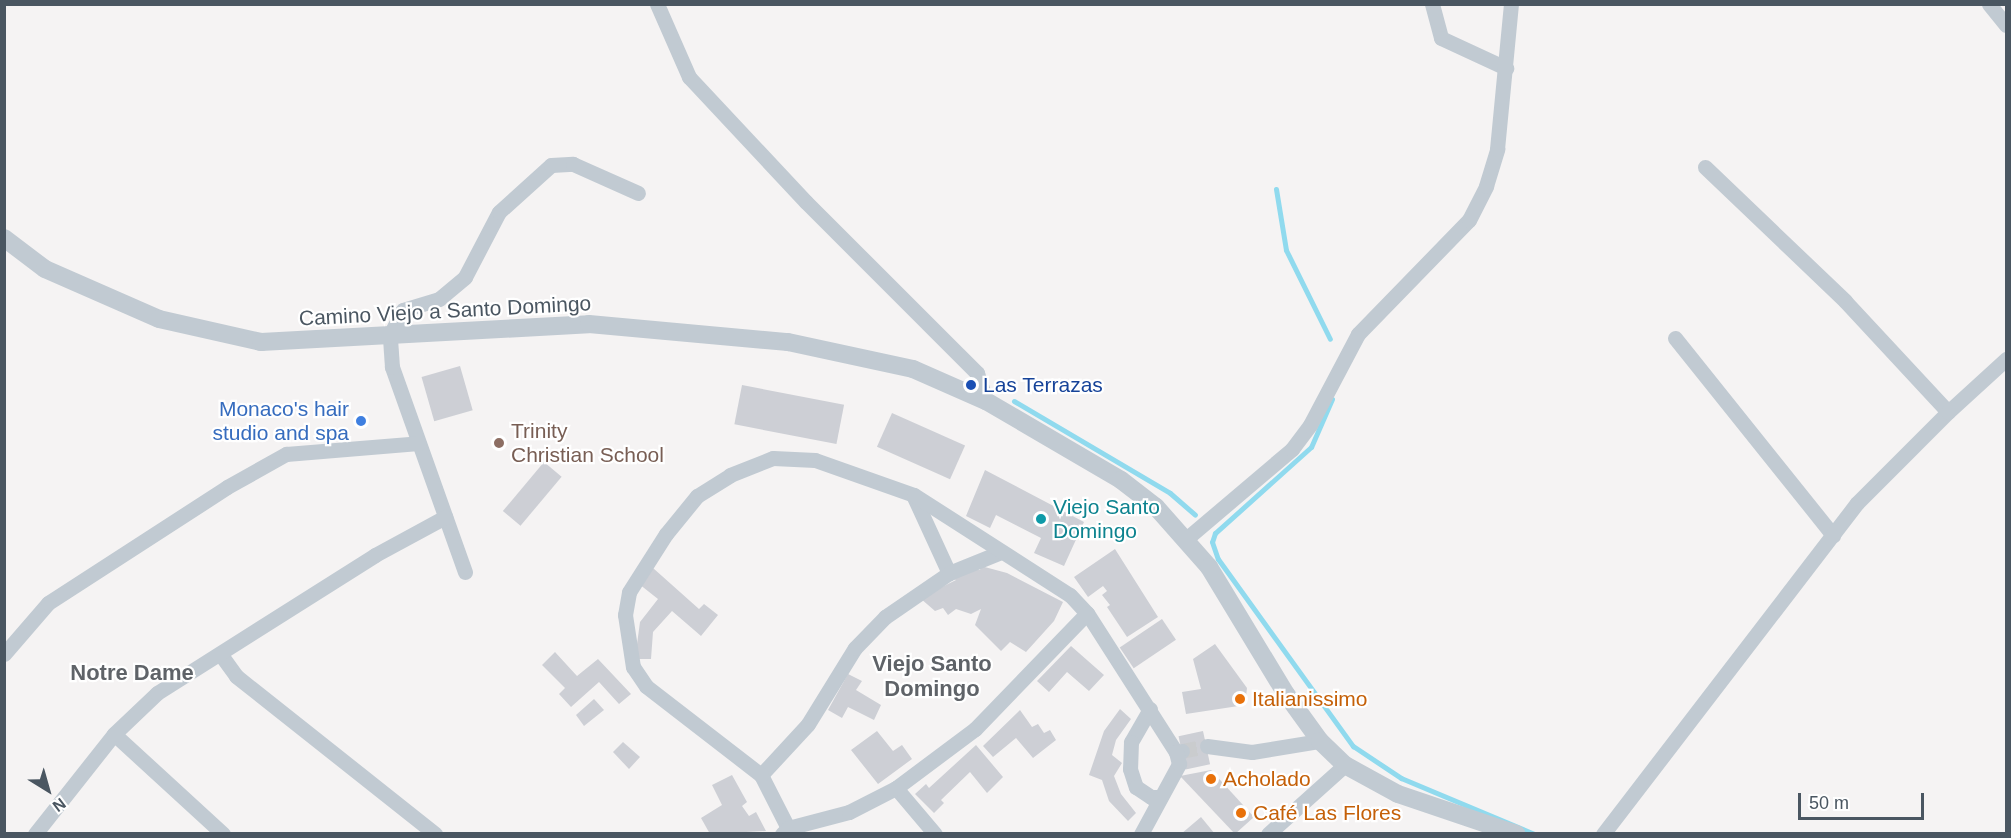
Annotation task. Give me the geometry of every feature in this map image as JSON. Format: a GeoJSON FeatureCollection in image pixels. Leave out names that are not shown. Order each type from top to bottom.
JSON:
{"type":"FeatureCollection","features":[{"type":"Feature","properties":{"kind":"street"},"geometry":{"type":"LineString","coordinates":[[657,4],[689,76],[806,202],[977,373],[986,401]]}},
{"type":"Feature","properties":{"kind":"street"},"geometry":{"type":"LineString","coordinates":[[1432,4],[1442,38],[1506,68]]}},
{"type":"Feature","properties":{"kind":"street"},"geometry":{"type":"LineString","coordinates":[[1186,539],[1292,449],[1310,425],[1358,334],[1469,220],[1486,186],[1497,149],[1511,4]]}},
{"type":"Feature","properties":{"kind":"street"},"geometry":{"type":"LineString","coordinates":[[1989,4],[2007,26]]}},
{"type":"Feature","properties":{"kind":"street"},"geometry":{"type":"LineString","coordinates":[[465,572],[392,367],[390,335],[402,310],[439,299],[465,278],[499,212],[551,165],[573,164],[638,193]]}},
{"type":"Feature","properties":{"kind":"street"},"geometry":{"type":"LineString","coordinates":[[1705,167],[1845,300],[1948,412]]}},
{"type":"Feature","properties":{"kind":"street","name":"Camino Viejo a Santo Domingo"},"geometry":{"type":"LineString","coordinates":[[4,238],[45,269],[159,319],[261,342],[590,324],[788,342],[913,369],[986,401],[1121,480],[1156,507],[1209,567],[1286,694],[1320,741],[1345,765],[1398,794],[1516,834]]}},
{"type":"Feature","properties":{"kind":"street"},"geometry":{"type":"LineString","coordinates":[[1675,338],[1833,535]]}},
{"type":"Feature","properties":{"kind":"street"},"geometry":{"type":"LineString","coordinates":[[1603,834],[1857,503],[1948,412],[2007,359]]}},
{"type":"Feature","properties":{"kind":"street"},"geometry":{"type":"LineString","coordinates":[[4,654],[48,603],[227,487],[286,454],[419,443]]}},
{"type":"Feature","properties":{"kind":"street"},"geometry":{"type":"LineString","coordinates":[[1087,613],[975,729],[896,788],[849,812],[785,831],[761,775],[646,686],[633,667],[625,615],[629,592],[666,534],[697,496],[730,475],[773,458],[815,460],[914,495],[1070,595],[1087,613],[1179,751],[1179,764],[1140,834]]}},
{"type":"Feature","properties":{"kind":"street"},"geometry":{"type":"LineString","coordinates":[[914,495],[949,573]]}},
{"type":"Feature","properties":{"kind":"street"},"geometry":{"type":"LineString","coordinates":[[35,834],[114,734],[157,693],[221,655],[375,555],[445,517]]}},
{"type":"Feature","properties":{"kind":"street"},"geometry":{"type":"LineString","coordinates":[[761,775],[808,724],[855,648],[885,617],[949,573],[1001,552]]}},
{"type":"Feature","properties":{"kind":"street"},"geometry":{"type":"LineString","coordinates":[[221,655],[236,676],[435,834]]}},
{"type":"Feature","properties":{"kind":"street"},"geometry":{"type":"LineString","coordinates":[[1150,709],[1131,742],[1130,769],[1136,787],[1151,797],[1159,797]]}},
{"type":"Feature","properties":{"kind":"street"},"geometry":{"type":"LineString","coordinates":[[114,734],[223,834]]}},
{"type":"Feature","properties":{"kind":"street"},"geometry":{"type":"LineString","coordinates":[[1207,746],[1252,752],[1320,741]]}},
{"type":"Feature","properties":{"kind":"street"},"geometry":{"type":"LineString","coordinates":[[1268,834],[1345,765]]}},
{"type":"Feature","properties":{"kind":"street"},"geometry":{"type":"LineString","coordinates":[[896,788],[935,834]]}},
{"type":"Feature","properties":{"kind":"building"},"geometry":{"type":"Polygon","coordinates":[[[460,366],[473,410],[434,421],[422,377],[460,366]]]}},
{"type":"Feature","properties":{"kind":"building"},"geometry":{"type":"Polygon","coordinates":[[[742,385],[844,405],[836,444],[734,424],[742,385]]]}},
{"type":"Feature","properties":{"kind":"building"},"geometry":{"type":"Polygon","coordinates":[[[892,413],[965,446],[950,479],[877,447],[892,413]]]}},
{"type":"Feature","properties":{"kind":"building"},"geometry":{"type":"Polygon","coordinates":[[[544,462],[562,477],[520,526],[503,511],[544,462]]]}},
{"type":"Feature","properties":{"kind":"building","name":"Viejo Santo Domingo"},"geometry":{"type":"Polygon","coordinates":[[[985,470],[1084,522],[1064,566],[1034,553],[1041,538],[996,515],[990,528],[966,516],[985,470]]]}},
{"type":"Feature","properties":{"kind":"building","name":"Viejo Santo Domingo"},"geometry":{"type":"Polygon","coordinates":[[[1115,549],[1158,617],[1127,637],[1107,607],[1110,605],[1102,595],[1107,591],[1103,586],[1088,597],[1074,577],[1115,549]]]}},
{"type":"Feature","properties":{"kind":"building"},"geometry":{"type":"Polygon","coordinates":[[[981,566],[1007,573],[1063,602],[1054,621],[1026,652],[1010,642],[1001,651],[975,625],[981,609],[971,614],[956,609],[948,615],[943,608],[935,611],[920,598],[956,580],[953,579],[956,573],[965,575],[969,569],[980,570],[981,566]]]}},
{"type":"Feature","properties":{"kind":"building"},"geometry":{"type":"Polygon","coordinates":[[[653,568],[699,609],[704,604],[718,615],[701,636],[672,611],[653,632],[651,659],[635,659],[640,622],[658,599],[639,584],[653,568]]]}},
{"type":"Feature","properties":{"kind":"building"},"geometry":{"type":"Polygon","coordinates":[[[1162,619],[1176,640],[1134,668],[1120,648],[1162,619]]]}},
{"type":"Feature","properties":{"kind":"building"},"geometry":{"type":"Polygon","coordinates":[[[1215,644],[1247,688],[1245,705],[1186,714],[1182,692],[1201,689],[1193,659],[1215,644]]]}},
{"type":"Feature","properties":{"kind":"building","name":"Viejo Santo Domingo"},"geometry":{"type":"Polygon","coordinates":[[[1071,646],[1104,675],[1089,691],[1067,672],[1049,692],[1037,681],[1071,646]]]}},
{"type":"Feature","properties":{"kind":"building"},"geometry":{"type":"Polygon","coordinates":[[[555,652],[577,676],[598,659],[631,694],[619,704],[599,682],[571,707],[559,694],[565,688],[542,665],[555,652]]]}},
{"type":"Feature","properties":{"kind":"building","name":"Viejo Santo Domingo"},"geometry":{"type":"Polygon","coordinates":[[[848,674],[862,681],[856,690],[881,705],[874,720],[848,707],[842,718],[828,710],[848,674]]]}},
{"type":"Feature","properties":{"kind":"building"},"geometry":{"type":"Polygon","coordinates":[[[594,699],[604,710],[584,726],[576,715],[594,699]]]}},
{"type":"Feature","properties":{"kind":"building"},"geometry":{"type":"Polygon","coordinates":[[[1120,709],[1131,719],[1116,740],[1112,755],[1122,763],[1114,776],[1121,794],[1136,813],[1128,821],[1109,801],[1102,780],[1089,775],[1104,731],[1120,709]]]}},
{"type":"Feature","properties":{"kind":"building","name":"Viejo Santo Domingo"},"geometry":{"type":"Polygon","coordinates":[[[1020,710],[1032,727],[1038,724],[1044,733],[1050,730],[1056,740],[1033,758],[1016,738],[993,757],[983,746],[1020,710]]]}},
{"type":"Feature","properties":{"kind":"building","name":"Viejo Santo Domingo"},"geometry":{"type":"Polygon","coordinates":[[[877,731],[893,751],[902,745],[912,759],[878,784],[851,750],[877,731]]]}},
{"type":"Feature","properties":{"kind":"building"},"geometry":{"type":"Polygon","coordinates":[[[1203,731],[1210,764],[1186,769],[1179,736],[1203,731]]]}},
{"type":"Feature","properties":{"kind":"building"},"geometry":{"type":"Polygon","coordinates":[[[623,742],[640,757],[629,769],[613,752],[623,742]]]}},
{"type":"Feature","properties":{"kind":"building","name":"Viejo Santo Domingo"},"geometry":{"type":"Polygon","coordinates":[[[976,745],[1003,777],[987,793],[970,772],[941,800],[944,803],[934,813],[915,794],[926,784],[929,788],[976,745]]]}},
{"type":"Feature","properties":{"kind":"building"},"geometry":{"type":"Polygon","coordinates":[[[1211,770],[1254,817],[1235,834],[1180,776],[1211,770]]]}},
{"type":"Feature","properties":{"kind":"building"},"geometry":{"type":"Polygon","coordinates":[[[732,775],[747,802],[742,806],[749,816],[756,812],[766,831],[710,834],[701,818],[722,805],[712,785],[732,775]]]}},
{"type":"Feature","properties":{"kind":"building"},"geometry":{"type":"Polygon","coordinates":[[[1201,817],[1215,834],[1181,834],[1201,817]]]}},
{"type":"Feature","properties":{"kind":"waterway"},"geometry":{"type":"LineString","coordinates":[[1276,189],[1286,250],[1330,339]]}},
{"type":"Feature","properties":{"kind":"waterway"},"geometry":{"type":"LineString","coordinates":[[1332,399],[1311,447],[1215,533],[1212,542],[1218,559],[1353,746],[1401,778],[1534,834]]}},
{"type":"Feature","properties":{"kind":"waterway"},"geometry":{"type":"LineString","coordinates":[[1014,401],[1170,493],[1195,515]]}},
{"type":"Feature","properties":{"kind":"tunnel"},"geometry":{"type":"LineString","coordinates":[[1182,751],[1207,746]]}},
{"type":"Feature","properties":{"kind":"place","name":"Las Terrazas"},"geometry":{"type":"Point","coordinates":[971,385]}},
{"type":"Feature","properties":{"kind":"place","name":"Monaco's hair studio and spa"},"geometry":{"type":"Point","coordinates":[361,421]}},
{"type":"Feature","properties":{"kind":"place","name":"Trinity Christian School"},"geometry":{"type":"Point","coordinates":[499,443]}},
{"type":"Feature","properties":{"kind":"place","name":"Viejo Santo Domingo"},"geometry":{"type":"Point","coordinates":[1041,519]}},
{"type":"Feature","properties":{"kind":"place","name":"Italianissimo"},"geometry":{"type":"Point","coordinates":[1240,699]}},
{"type":"Feature","properties":{"kind":"place","name":"Acholado"},"geometry":{"type":"Point","coordinates":[1211,779]}},
{"type":"Feature","properties":{"kind":"place","name":"Café Las Flores"},"geometry":{"type":"Point","coordinates":[1241,813]}},
{"type":"Feature","properties":{"kind":"district","name":"Notre Dame"},"geometry":{"type":"Point","coordinates":[132,673]}},
{"type":"Feature","properties":{"kind":"district","name":"Viejo Santo Domingo"},"geometry":{"type":"Point","coordinates":[932,676]}}]}
